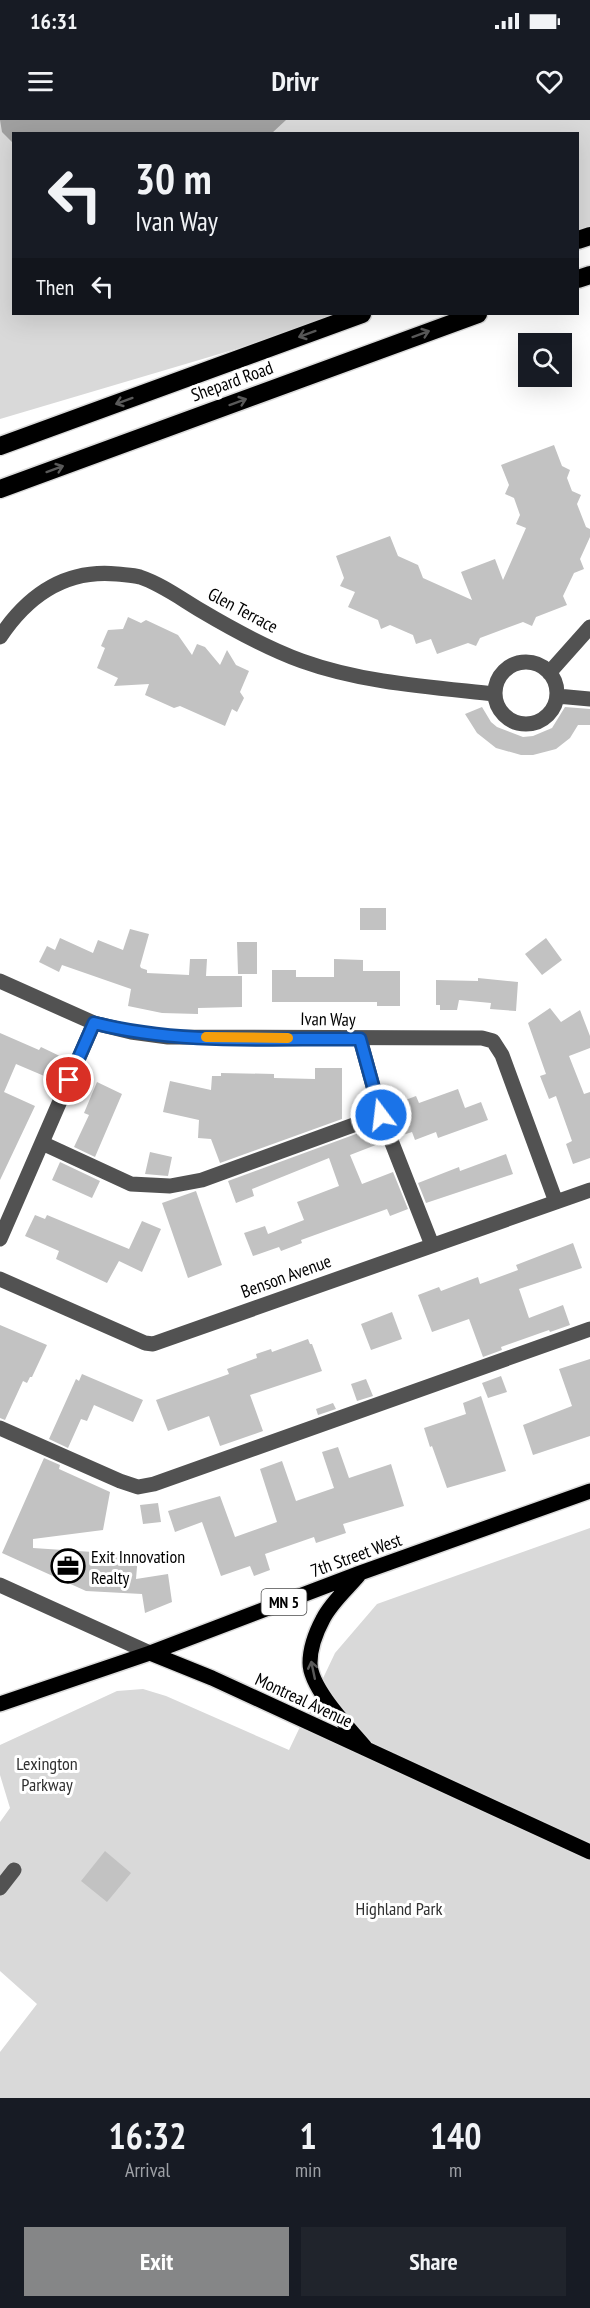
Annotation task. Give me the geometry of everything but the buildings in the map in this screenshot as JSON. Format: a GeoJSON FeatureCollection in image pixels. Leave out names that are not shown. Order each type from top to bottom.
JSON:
{"type":"FeatureCollection","features":[{"type":"Feature","properties":{"kind":"highway","name":"Shepard Road"},"geometry":{"type":"LineString","coordinates":[[0,446],[359,315]]}},
{"type":"Feature","properties":{"kind":"highway","name":"Shepard Road"},"geometry":{"type":"LineString","coordinates":[[0,489],[475,315]]}},
{"type":"Feature","properties":{"kind":"main road","name":"7th Street West"},"geometry":{"type":"LineString","coordinates":[[0,1704],[150,1653],[360,1573],[590,1491]]}},
{"type":"Feature","properties":{"kind":"main road"},"geometry":{"type":"LineString","coordinates":[[360,1573],[324,1617],[314,1640],[310,1663],[313,1677],[334,1711],[369,1751]]}},
{"type":"Feature","properties":{"kind":"main road","name":"Montreal Avenue"},"geometry":{"type":"LineString","coordinates":[[150,1653],[212,1678],[590,1852]]}},
{"type":"Feature","properties":{"kind":"street","name":"Glen Terrace"},"geometry":{"type":"LineString","coordinates":[[0,637],[22,608],[48,588],[68,578],[97,572],[138,576],[161,586],[255,639],[303,661],[381,681],[495,694]]}},
{"type":"Feature","properties":{"kind":"street"},"geometry":{"type":"LineString","coordinates":[[549,674],[590,627]]}},
{"type":"Feature","properties":{"kind":"street"},"geometry":{"type":"LineString","coordinates":[[517,664],[534,664],[549,674],[555,683],[557,696],[548,715],[540,721],[522,724],[506,717],[499,709],[495,694],[496,683],[501,675],[517,664]]}},
{"type":"Feature","properties":{"kind":"street"},"geometry":{"type":"LineString","coordinates":[[557,696],[590,699]]}},
{"type":"Feature","properties":{"kind":"street","name":"Ivan Way"},"geometry":{"type":"LineString","coordinates":[[0,981],[94,1023],[131,1032],[168,1037],[482,1038],[493,1041],[502,1056],[556,1202]]}},
{"type":"Feature","properties":{"kind":"street"},"geometry":{"type":"LineString","coordinates":[[0,1239],[94,1023]]}},
{"type":"Feature","properties":{"kind":"street"},"geometry":{"type":"LineString","coordinates":[[360,1039],[381,1115],[432,1245]]}},
{"type":"Feature","properties":{"kind":"street"},"geometry":{"type":"LineString","coordinates":[[42,1143],[131,1184],[170,1186],[202,1180],[381,1115]]}},
{"type":"Feature","properties":{"kind":"street","name":"Benson Avenue"},"geometry":{"type":"LineString","coordinates":[[0,1279],[145,1343],[153,1344],[590,1190]]}},
{"type":"Feature","properties":{"kind":"street"},"geometry":{"type":"LineString","coordinates":[[0,1428],[138,1487],[154,1484],[590,1329]]}},
{"type":"Feature","properties":{"kind":"street","name":"Montreal Avenue"},"geometry":{"type":"LineString","coordinates":[[0,1585],[150,1653]]}},
{"type":"Feature","properties":{"kind":"street"},"geometry":{"type":"LineString","coordinates":[[0,1887],[14,1870]]}},
{"type":"Feature","properties":{"kind":"green space"},"geometry":{"type":"Polygon","coordinates":[[[0,120],[590,120],[590,231],[579,235],[579,132],[12,132],[12,315],[341,315],[243,347],[0,419],[0,120]]]}},
{"type":"Feature","properties":{"kind":"green space","name":"Highland Park"},"geometry":{"type":"Polygon","coordinates":[[[590,1528],[590,2098],[0,2098],[0,2052],[37,2004],[0,1971],[0,1822],[10,1808],[0,1775],[0,1745],[117,1691],[143,1689],[166,1696],[289,1750],[335,1653],[377,1604],[590,1528]]]}},
{"type":"Feature","properties":{"kind":"shaded area"},"geometry":{"type":"Polygon","coordinates":[[[0,120],[286,120],[273,132],[12,132],[12,142],[2,132],[0,120]]]}},
{"type":"Feature","properties":{"kind":"slow traffic"},"geometry":{"type":"LineString","coordinates":[[206,1037],[288,1038]]}},
{"type":"Feature","properties":{"kind":"place","name":"Exit Innovation Realty"},"geometry":{"type":"Point","coordinates":[68,1566]}},
{"type":"Feature","properties":{"kind":"route"},"geometry":{"type":"LineString","coordinates":[[69,1080],[94,1023],[131,1032],[168,1037],[360,1039],[381,1115]]}},
{"type":"Feature","properties":{"kind":"park label","name":"Lexington Parkway"},"geometry":{"type":"Point","coordinates":[47,1773]}}]}
